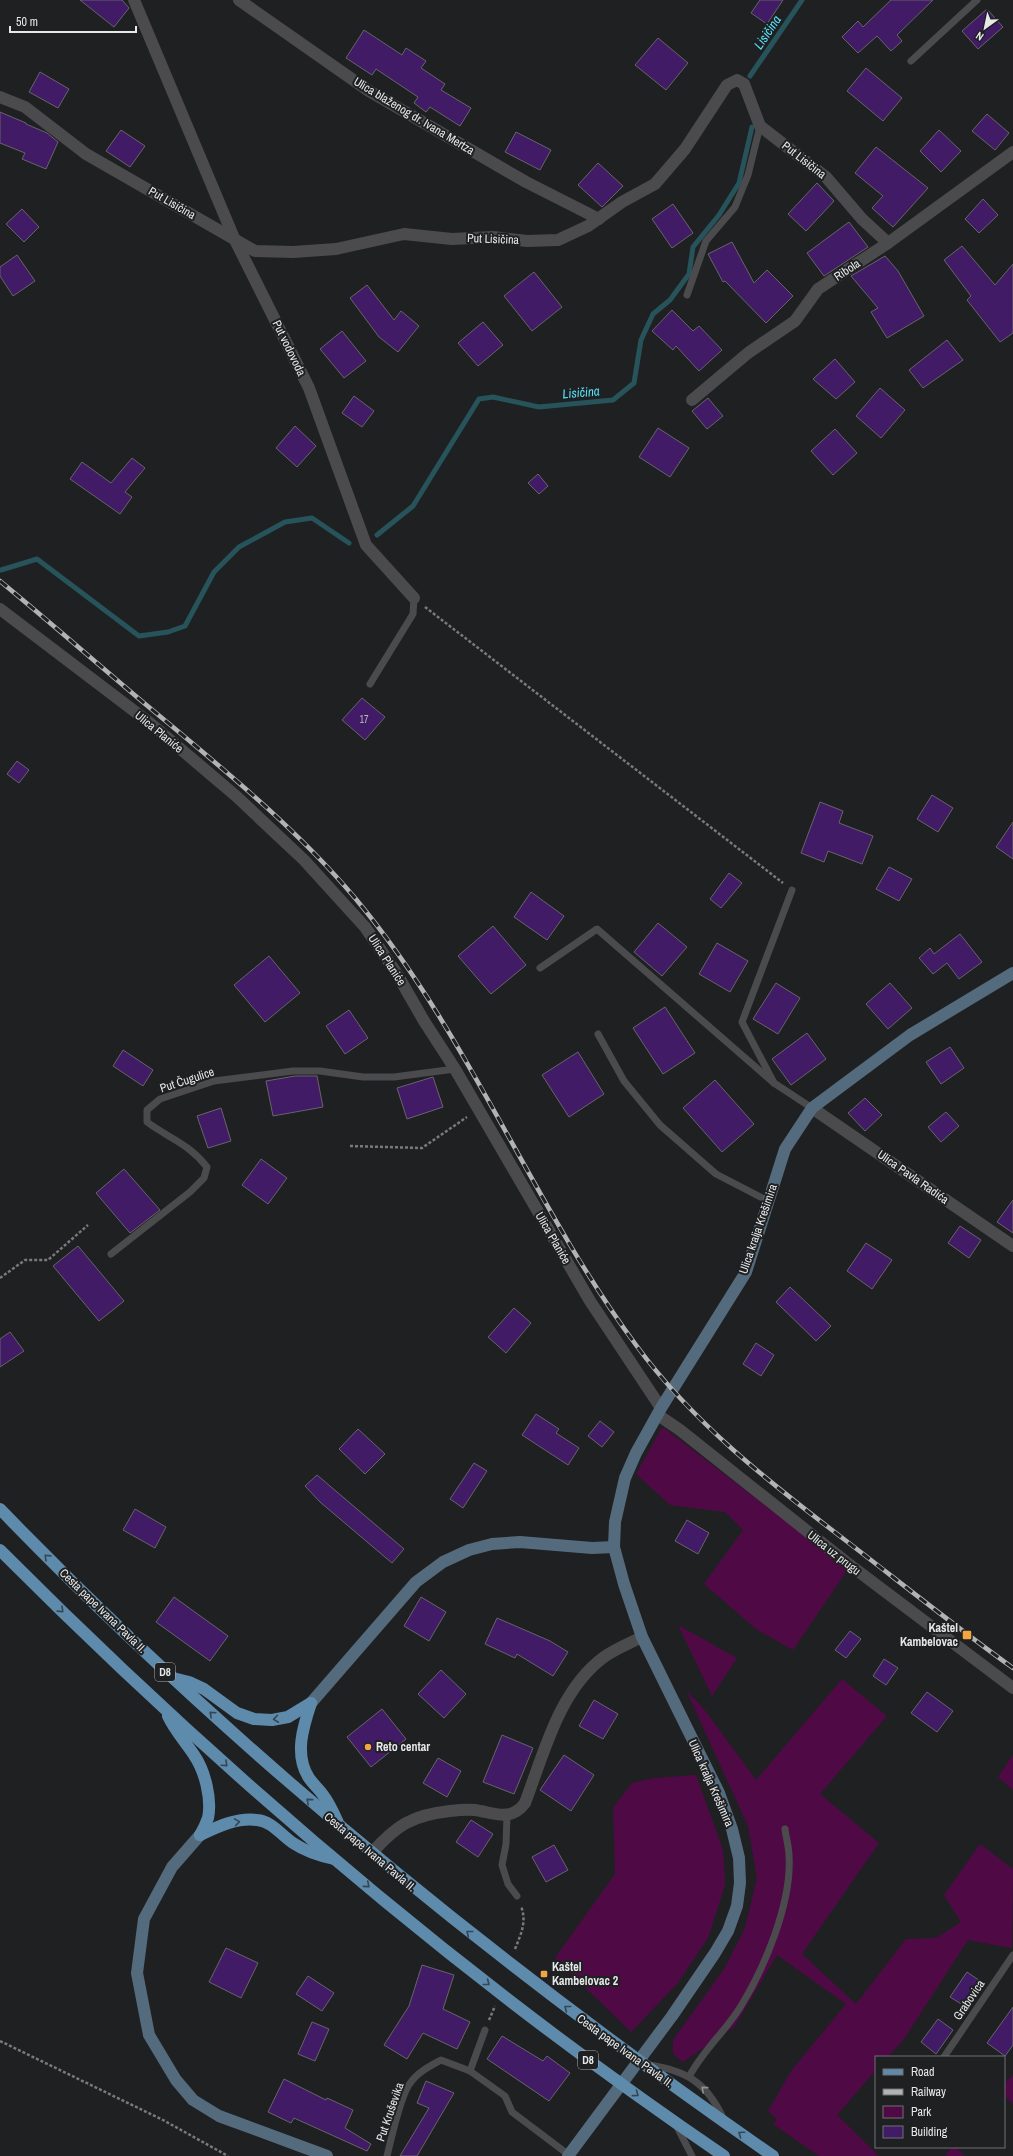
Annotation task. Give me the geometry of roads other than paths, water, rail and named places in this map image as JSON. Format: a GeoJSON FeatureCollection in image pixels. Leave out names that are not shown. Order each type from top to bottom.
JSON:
{"type":"FeatureCollection","features":[{"type":"Feature","properties":{"kind":"main road","name":"Cesta pape Ivana Pavla II."},"geometry":{"type":"LineString","coordinates":[[0,1509],[172,1678],[339,1826],[460,1926],[642,2064],[773,2156]]}},
{"type":"Feature","properties":{"kind":"main road","name":"D8"},"geometry":{"type":"LineString","coordinates":[[0,1550],[165,1709],[244,1781],[337,1860],[456,1959],[580,2054],[724,2156]]}},
{"type":"Feature","properties":{"kind":"main road"},"geometry":{"type":"LineString","coordinates":[[172,1678],[189,1682],[204,1689],[237,1713],[254,1718],[272,1720],[288,1717],[311,1703]]}},
{"type":"Feature","properties":{"kind":"main road"},"geometry":{"type":"LineString","coordinates":[[311,1703],[302,1728],[302,1763],[309,1778],[332,1808],[339,1826]]}},
{"type":"Feature","properties":{"kind":"main road"},"geometry":{"type":"LineString","coordinates":[[165,1709],[172,1725],[194,1755],[203,1771],[208,1805],[208,1818],[200,1835]]}},
{"type":"Feature","properties":{"kind":"main road"},"geometry":{"type":"LineString","coordinates":[[200,1835],[223,1824],[257,1820],[270,1824],[293,1844],[316,1855],[337,1860]]}},
{"type":"Feature","properties":{"kind":"street","name":"Put vodovoda"},"geometry":{"type":"LineString","coordinates":[[134,0],[234,238],[309,388],[366,545],[414,598]]}},
{"type":"Feature","properties":{"kind":"street","name":"Ulica blaženog dr. Ivana Mertza"},"geometry":{"type":"LineString","coordinates":[[239,0],[369,92],[526,182],[598,219]]}},
{"type":"Feature","properties":{"kind":"street","name":"Put Lisičina"},"geometry":{"type":"LineString","coordinates":[[0,97],[26,107],[86,154],[255,251],[293,252],[336,249],[404,234],[452,239],[493,237],[527,240],[558,240],[588,226],[622,202],[655,184],[685,149],[727,85],[737,80],[744,84],[760,126],[826,177],[862,219],[888,244]]}},
{"type":"Feature","properties":{"kind":"street","name":"Ribola"},"geometry":{"type":"LineString","coordinates":[[692,400],[748,353],[795,321],[818,290],[888,244],[1013,152]]}},
{"type":"Feature","properties":{"kind":"street","name":"Ulica Planiće"},"geometry":{"type":"LineString","coordinates":[[0,609],[150,723],[236,796],[304,860],[365,927],[397,974],[455,1069],[477,1109],[500,1145],[553,1240],[659,1411]]}},
{"type":"Feature","properties":{"kind":"street","name":"Ulica kralja Krešimira"},"geometry":{"type":"LineString","coordinates":[[569,2156],[672,2016],[716,1953],[728,1931],[737,1906],[740,1883],[739,1858],[732,1829],[718,1793],[642,1637],[624,1584],[614,1547],[614,1522],[625,1478],[636,1453],[659,1411],[746,1272],[785,1149],[812,1108],[910,1035],[1013,973]]}},
{"type":"Feature","properties":{"kind":"street","name":"Ulica Pavla Radića"},"geometry":{"type":"LineString","coordinates":[[812,1108],[1013,1246]]}},
{"type":"Feature","properties":{"kind":"street","name":"Ulica uz prugu"},"geometry":{"type":"LineString","coordinates":[[659,1411],[680,1430],[846,1562],[1013,1688]]}},
{"type":"Feature","properties":{"kind":"street"},"geometry":{"type":"LineString","coordinates":[[311,1703],[416,1582],[443,1562],[469,1550],[492,1544],[513,1542],[592,1548],[614,1547]]}},
{"type":"Feature","properties":{"kind":"street"},"geometry":{"type":"LineString","coordinates":[[372,1853],[390,1833],[407,1822],[427,1815],[451,1811],[473,1810],[507,1816],[520,1809],[525,1803],[560,1710],[571,1693],[589,1669],[605,1656],[642,1637]]}},
{"type":"Feature","properties":{"kind":"street"},"geometry":{"type":"LineString","coordinates":[[200,1835],[172,1868],[144,1919],[137,1973],[149,2035],[176,2080],[193,2100],[219,2116],[327,2156]]}},
{"type":"Feature","properties":{"kind":"lane"},"geometry":{"type":"LineString","coordinates":[[911,61],[976,0]]}},
{"type":"Feature","properties":{"kind":"lane"},"geometry":{"type":"LineString","coordinates":[[687,295],[706,241],[735,208],[748,175],[760,126]]}},
{"type":"Feature","properties":{"kind":"lane"},"geometry":{"type":"LineString","coordinates":[[370,684],[413,614],[414,598]]}},
{"type":"Feature","properties":{"kind":"lane"},"geometry":{"type":"LineString","coordinates":[[774,1084],[742,1022],[792,890]]}},
{"type":"Feature","properties":{"kind":"lane"},"geometry":{"type":"LineString","coordinates":[[540,968],[597,929],[774,1084],[812,1108]]}},
{"type":"Feature","properties":{"kind":"lane"},"geometry":{"type":"LineString","coordinates":[[598,1034],[624,1081],[660,1125],[716,1174],[768,1201]]}},
{"type":"Feature","properties":{"kind":"lane","name":"Put Čugulice"},"geometry":{"type":"LineString","coordinates":[[112,1254],[190,1192],[204,1178],[207,1167],[198,1156],[183,1143],[164,1135],[147,1122],[147,1110],[160,1099],[214,1081],[293,1072],[320,1071],[363,1077],[394,1077],[455,1069]]}},
{"type":"Feature","properties":{"kind":"lane"},"geometry":{"type":"LineString","coordinates":[[507,1816],[506,1844],[502,1865],[508,1884],[517,1896]]}},
{"type":"Feature","properties":{"kind":"lane"},"geometry":{"type":"LineString","coordinates":[[689,2076],[698,2060],[741,2006],[770,1949],[785,1904],[789,1857],[785,1829]]}},
{"type":"Feature","properties":{"kind":"lane","name":"Grabovica"},"geometry":{"type":"LineString","coordinates":[[945,2056],[1013,1955]]}},
{"type":"Feature","properties":{"kind":"lane"},"geometry":{"type":"LineString","coordinates":[[470,2071],[485,2030]]}},
{"type":"Feature","properties":{"kind":"lane","name":"Put Kruševika"},"geometry":{"type":"LineString","coordinates":[[387,2156],[395,2124],[410,2082],[423,2070],[441,2060],[470,2071],[505,2096],[512,2112],[569,2156]]}},
{"type":"Feature","properties":{"kind":"lane"},"geometry":{"type":"LineString","coordinates":[[642,2064],[671,2068],[689,2076],[708,2092],[717,2105],[724,2122]]}},
{"type":"Feature","properties":{"kind":"lane"},"geometry":{"type":"LineString","coordinates":[[674,2121],[692,2156]]}},
{"type":"Feature","properties":{"kind":"waterway","name":"Lisičina"},"geometry":{"type":"LineString","coordinates":[[750,76],[802,0]]}},
{"type":"Feature","properties":{"kind":"waterway","name":"Lisičina"},"geometry":{"type":"LineString","coordinates":[[377,535],[413,506],[479,399],[493,397],[539,407],[613,400],[634,383],[641,340],[653,314],[670,300],[689,274],[693,247],[719,215],[739,183],[752,127]]}},
{"type":"Feature","properties":{"kind":"waterway"},"geometry":{"type":"LineString","coordinates":[[1,570],[37,559],[139,636],[168,632],[185,626],[214,572],[239,547],[285,522],[312,518],[349,543]]}},
{"type":"Feature","properties":{"kind":"railway"},"geometry":{"type":"LineString","coordinates":[[0,581],[257,798],[307,846],[355,898],[395,950],[432,1005],[598,1291],[636,1345],[682,1400],[733,1450],[788,1496],[1013,1668]]}},
{"type":"Feature","properties":{"kind":"place","name":"Kaštel Kambelovac"},"geometry":{"type":"Point","coordinates":[967,1635]}},
{"type":"Feature","properties":{"kind":"place","name":"Reto centar"},"geometry":{"type":"Point","coordinates":[368,1747]}},
{"type":"Feature","properties":{"kind":"place","name":"Kaštel Kambelovac 2"},"geometry":{"type":"Point","coordinates":[544,1974]}}]}
